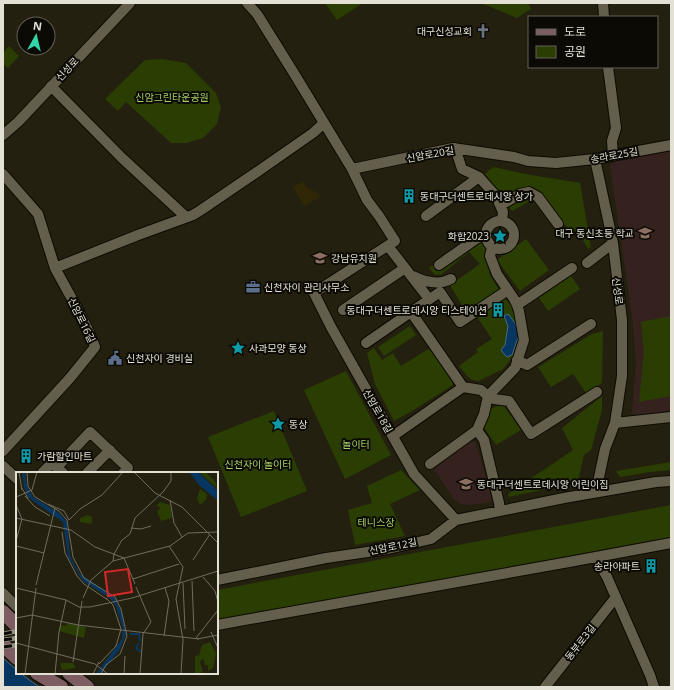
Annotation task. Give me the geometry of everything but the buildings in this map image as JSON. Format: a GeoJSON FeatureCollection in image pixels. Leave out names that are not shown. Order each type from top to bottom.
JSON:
{"type":"FeatureCollection","features":[{"type":"Feature","properties":{"kind":"main road"},"geometry":{"type":"LineString","coordinates":[[3,612],[16,625]]}},
{"type":"Feature","properties":{"kind":"main road"},"geometry":{"type":"LineString","coordinates":[[3,624],[16,636]]}},
{"type":"Feature","properties":{"kind":"main road"},"geometry":{"type":"LineString","coordinates":[[3,646],[16,657]]}},
{"type":"Feature","properties":{"kind":"main road"},"geometry":{"type":"LineString","coordinates":[[38,674],[61,687]]}},
{"type":"Feature","properties":{"kind":"main road"},"geometry":{"type":"LineString","coordinates":[[52,674],[70,687]]}},
{"type":"Feature","properties":{"kind":"main road"},"geometry":{"type":"LineString","coordinates":[[70,674],[87,687]]}},
{"type":"Feature","properties":{"kind":"street","name":"신성로"},"geometry":{"type":"LineString","coordinates":[[3,136],[130,3]]}},
{"type":"Feature","properties":{"kind":"street"},"geometry":{"type":"LineString","coordinates":[[247,3],[257,14],[295,74],[352,169],[368,200],[395,241],[388,246],[429,299]]}},
{"type":"Feature","properties":{"kind":"street"},"geometry":{"type":"LineString","coordinates":[[603,3],[604,16]]}},
{"type":"Feature","properties":{"kind":"street"},"geometry":{"type":"LineString","coordinates":[[608,68],[616,128],[612,141],[613,156]]}},
{"type":"Feature","properties":{"kind":"street"},"geometry":{"type":"LineString","coordinates":[[51,86],[122,158],[186,217]]}},
{"type":"Feature","properties":{"kind":"street"},"geometry":{"type":"LineString","coordinates":[[55,268],[193,215],[313,133],[324,123]]}},
{"type":"Feature","properties":{"kind":"street","name":"송라로25길"},"geometry":{"type":"LineString","coordinates":[[556,163],[596,159],[671,145]]}},
{"type":"Feature","properties":{"kind":"street"},"geometry":{"type":"LineString","coordinates":[[455,148],[462,169],[480,177],[496,196],[503,212],[502,221]]}},
{"type":"Feature","properties":{"kind":"street","name":"신암로20길"},"geometry":{"type":"LineString","coordinates":[[352,169],[455,148],[514,157],[528,161],[556,163]]}},
{"type":"Feature","properties":{"kind":"street","name":"신성로"},"geometry":{"type":"LineString","coordinates":[[596,159],[613,243],[622,320],[622,376],[615,423],[605,449],[598,482],[600,492]]}},
{"type":"Feature","properties":{"kind":"street","name":"신암로16길"},"geometry":{"type":"LineString","coordinates":[[3,174],[38,214],[55,268],[78,310],[95,347],[70,378],[3,451]]}},
{"type":"Feature","properties":{"kind":"street"},"geometry":{"type":"LineString","coordinates":[[426,216],[480,177]]}},
{"type":"Feature","properties":{"kind":"street"},"geometry":{"type":"LineString","coordinates":[[501,206],[520,194],[529,192],[538,197],[558,224]]}},
{"type":"Feature","properties":{"kind":"street"},"geometry":{"type":"LineString","coordinates":[[502,221],[512,226],[515,239],[506,249],[502,250],[492,247],[489,244],[486,234],[490,225],[494,222],[502,221]]}},
{"type":"Feature","properties":{"kind":"street"},"geometry":{"type":"LineString","coordinates":[[439,265],[476,239],[486,234]]}},
{"type":"Feature","properties":{"kind":"street"},"geometry":{"type":"LineString","coordinates":[[587,263],[613,243]]}},
{"type":"Feature","properties":{"kind":"street","name":"신암로18길"},"geometry":{"type":"LineString","coordinates":[[388,246],[314,293],[330,327],[414,474],[456,520]]}},
{"type":"Feature","properties":{"kind":"street"},"geometry":{"type":"LineString","coordinates":[[430,464],[477,430],[484,414],[488,396],[514,368],[524,340],[519,311],[514,299],[497,274],[490,256],[492,247]]}},
{"type":"Feature","properties":{"kind":"street"},"geometry":{"type":"LineString","coordinates":[[516,305],[572,268]]}},
{"type":"Feature","properties":{"kind":"street"},"geometry":{"type":"LineString","coordinates":[[407,271],[423,281],[434,283],[447,281],[451,278]]}},
{"type":"Feature","properties":{"kind":"street"},"geometry":{"type":"LineString","coordinates":[[343,310],[407,271]]}},
{"type":"Feature","properties":{"kind":"street"},"geometry":{"type":"LineString","coordinates":[[366,343],[440,292],[460,322],[508,290]]}},
{"type":"Feature","properties":{"kind":"street"},"geometry":{"type":"LineString","coordinates":[[411,312],[463,387]]}},
{"type":"Feature","properties":{"kind":"street"},"geometry":{"type":"LineString","coordinates":[[517,360],[527,365],[591,324]]}},
{"type":"Feature","properties":{"kind":"street"},"geometry":{"type":"LineString","coordinates":[[392,436],[463,387],[481,390],[494,399],[509,401],[531,434],[597,392]]}},
{"type":"Feature","properties":{"kind":"street"},"geometry":{"type":"LineString","coordinates":[[615,423],[671,417]]}},
{"type":"Feature","properties":{"kind":"street"},"geometry":{"type":"LineString","coordinates":[[477,430],[484,440],[500,511]]}},
{"type":"Feature","properties":{"kind":"street"},"geometry":{"type":"LineString","coordinates":[[43,472],[52,463],[60,470],[90,432],[128,468],[124,472]]}},
{"type":"Feature","properties":{"kind":"street"},"geometry":{"type":"LineString","coordinates":[[88,472],[110,450]]}},
{"type":"Feature","properties":{"kind":"street"},"geometry":{"type":"LineString","coordinates":[[3,466],[16,478]]}},
{"type":"Feature","properties":{"kind":"street","name":"신암로12길"},"geometry":{"type":"LineString","coordinates":[[218,580],[326,558],[388,549],[431,538],[456,520],[564,498],[656,482],[671,481]]}},
{"type":"Feature","properties":{"kind":"street"},"geometry":{"type":"LineString","coordinates":[[218,625],[671,543]]}},
{"type":"Feature","properties":{"kind":"street"},"geometry":{"type":"LineString","coordinates":[[596,557],[616,597],[654,687]]}},
{"type":"Feature","properties":{"kind":"street"},"geometry":{"type":"LineString","coordinates":[[3,593],[16,606]]}},
{"type":"Feature","properties":{"kind":"street","name":"동부로3길"},"geometry":{"type":"LineString","coordinates":[[545,687],[616,597]]}},
{"type":"Feature","properties":{"kind":"shaded area","name":"대구 동신초등 학교"},"geometry":{"type":"Polygon","coordinates":[[[671,151],[671,411],[641,416],[632,414],[636,360],[632,316],[610,166],[614,161],[671,151]]]}},
{"type":"Feature","properties":{"kind":"shaded area","name":"동대구더센트로데시앙 어린이집"},"geometry":{"type":"Polygon","coordinates":[[[471,440],[476,443],[492,499],[490,502],[471,505],[461,504],[454,499],[434,469],[471,440]]]}},
{"type":"Feature","properties":{"kind":"green space"},"geometry":{"type":"Polygon","coordinates":[[[325,3],[363,3],[337,20],[325,3]]]}},
{"type":"Feature","properties":{"kind":"green space"},"geometry":{"type":"Polygon","coordinates":[[[481,3],[528,3],[531,9],[517,18],[481,3]]]}},
{"type":"Feature","properties":{"kind":"green space"},"geometry":{"type":"Polygon","coordinates":[[[9,46],[16,53],[16,56],[19,56],[8,68],[3,64],[3,53],[9,46]]]}},
{"type":"Feature","properties":{"kind":"green space","name":"신암그린타운공원"},"geometry":{"type":"Polygon","coordinates":[[[162,59],[186,63],[216,93],[221,107],[217,124],[203,138],[187,143],[171,143],[126,102],[118,111],[105,99],[145,60],[162,59]]]}},
{"type":"Feature","properties":{"kind":"green space"},"geometry":{"type":"Polygon","coordinates":[[[493,167],[580,183],[591,247],[588,249],[577,230],[571,233],[563,222],[554,228],[534,199],[512,211],[485,174],[493,167]]]}},
{"type":"Feature","properties":{"kind":"green space"},"geometry":{"type":"Polygon","coordinates":[[[478,232],[486,247],[486,257],[490,275],[499,290],[466,312],[450,285],[480,264],[469,252],[442,274],[435,275],[429,268],[478,232]]]}},
{"type":"Feature","properties":{"kind":"green space"},"geometry":{"type":"Polygon","coordinates":[[[526,239],[549,270],[520,291],[497,260],[526,239]]]}},
{"type":"Feature","properties":{"kind":"green space"},"geometry":{"type":"Polygon","coordinates":[[[571,276],[580,289],[548,311],[539,298],[571,276]]]}},
{"type":"Feature","properties":{"kind":"green space"},"geometry":{"type":"Polygon","coordinates":[[[504,297],[513,308],[520,330],[519,342],[514,355],[503,369],[479,381],[472,380],[459,366],[478,352],[476,349],[492,339],[477,317],[504,297]]]}},
{"type":"Feature","properties":{"kind":"green space"},"geometry":{"type":"Polygon","coordinates":[[[671,316],[671,396],[639,402],[644,352],[641,322],[671,316]]]}},
{"type":"Feature","properties":{"kind":"green space"},"geometry":{"type":"Polygon","coordinates":[[[410,326],[416,335],[384,356],[378,347],[410,326]]]}},
{"type":"Feature","properties":{"kind":"green space"},"geometry":{"type":"Polygon","coordinates":[[[603,331],[602,383],[586,393],[573,374],[551,387],[538,367],[592,334],[603,331]]]}},
{"type":"Feature","properties":{"kind":"green space"},"geometry":{"type":"Polygon","coordinates":[[[374,348],[382,360],[393,353],[401,366],[430,348],[452,379],[453,385],[394,421],[375,384],[367,353],[374,348]]]}},
{"type":"Feature","properties":{"kind":"green space","name":"놀이터"},"geometry":{"type":"Polygon","coordinates":[[[346,371],[391,455],[345,479],[304,390],[346,371]]]}},
{"type":"Feature","properties":{"kind":"green space"},"geometry":{"type":"Polygon","coordinates":[[[602,396],[602,410],[591,450],[584,455],[578,482],[509,497],[508,494],[573,450],[562,428],[602,396]]]}},
{"type":"Feature","properties":{"kind":"green space"},"geometry":{"type":"Polygon","coordinates":[[[500,405],[504,406],[521,430],[496,445],[483,426],[490,409],[500,405]]]}},
{"type":"Feature","properties":{"kind":"green space","name":"신천자이 놀이터"},"geometry":{"type":"Polygon","coordinates":[[[274,411],[307,491],[241,517],[208,437],[274,411]]]}},
{"type":"Feature","properties":{"kind":"green space"},"geometry":{"type":"Polygon","coordinates":[[[671,462],[671,470],[621,477],[616,471],[671,462]]]}},
{"type":"Feature","properties":{"kind":"green space","name":"테니스장"},"geometry":{"type":"Polygon","coordinates":[[[401,470],[420,490],[390,504],[405,536],[355,545],[348,510],[372,503],[367,486],[401,470]]]}},
{"type":"Feature","properties":{"kind":"green space"},"geometry":{"type":"Polygon","coordinates":[[[671,505],[671,537],[218,621],[218,590],[671,505]]]}},
{"type":"Feature","properties":{"kind":"sand"},"geometry":{"type":"Polygon","coordinates":[[[303,182],[307,188],[318,193],[320,197],[304,206],[293,187],[303,182]]]}},
{"type":"Feature","properties":{"kind":"water"},"geometry":{"type":"Polygon","coordinates":[[[508,314],[515,323],[519,335],[512,355],[507,357],[501,350],[505,345],[508,326],[504,316],[508,314]]]}},
{"type":"Feature","properties":{"kind":"water"},"geometry":{"type":"Polygon","coordinates":[[[3,658],[16,669],[16,674],[21,674],[39,687],[3,687],[3,658]]]}},
{"type":"Feature","properties":{"kind":"railway"},"geometry":{"type":"LineString","coordinates":[[3,634],[16,631]]}},
{"type":"Feature","properties":{"kind":"railway"},"geometry":{"type":"LineString","coordinates":[[3,640],[16,638]]}},
{"type":"Feature","properties":{"kind":"railway"},"geometry":{"type":"LineString","coordinates":[[3,647],[16,645]]}},
{"type":"Feature","properties":{"kind":"place","name":"대구신성교회"},"geometry":{"type":"Point","coordinates":[483,31]}},
{"type":"Feature","properties":{"kind":"place","name":"동대구더센트로데시앙 상가"},"geometry":{"type":"Point","coordinates":[409,196]}},
{"type":"Feature","properties":{"kind":"place","name":"대구 동신초등 학교"},"geometry":{"type":"Point","coordinates":[645,233]}},
{"type":"Feature","properties":{"kind":"place","name":"화합2023"},"geometry":{"type":"Point","coordinates":[500,236]}},
{"type":"Feature","properties":{"kind":"place","name":"강남유치원"},"geometry":{"type":"Point","coordinates":[320,258]}},
{"type":"Feature","properties":{"kind":"place","name":"신천자이 관리사무소"},"geometry":{"type":"Point","coordinates":[253,287]}},
{"type":"Feature","properties":{"kind":"place","name":"동대구더센트로데시앙 티스테이션"},"geometry":{"type":"Point","coordinates":[498,310]}},
{"type":"Feature","properties":{"kind":"place","name":"사과모양 동상"},"geometry":{"type":"Point","coordinates":[238,348]}},
{"type":"Feature","properties":{"kind":"place","name":"신천자이 경비실"},"geometry":{"type":"Point","coordinates":[115,358]}},
{"type":"Feature","properties":{"kind":"place","name":"동상"},"geometry":{"type":"Point","coordinates":[278,424]}},
{"type":"Feature","properties":{"kind":"place","name":"가람할인마트"},"geometry":{"type":"Point","coordinates":[26,456]}},
{"type":"Feature","properties":{"kind":"place","name":"동대구더센트로데시앙 어린이집"},"geometry":{"type":"Point","coordinates":[466,484]}},
{"type":"Feature","properties":{"kind":"place","name":"송라아파트"},"geometry":{"type":"Point","coordinates":[651,566]}}]}
